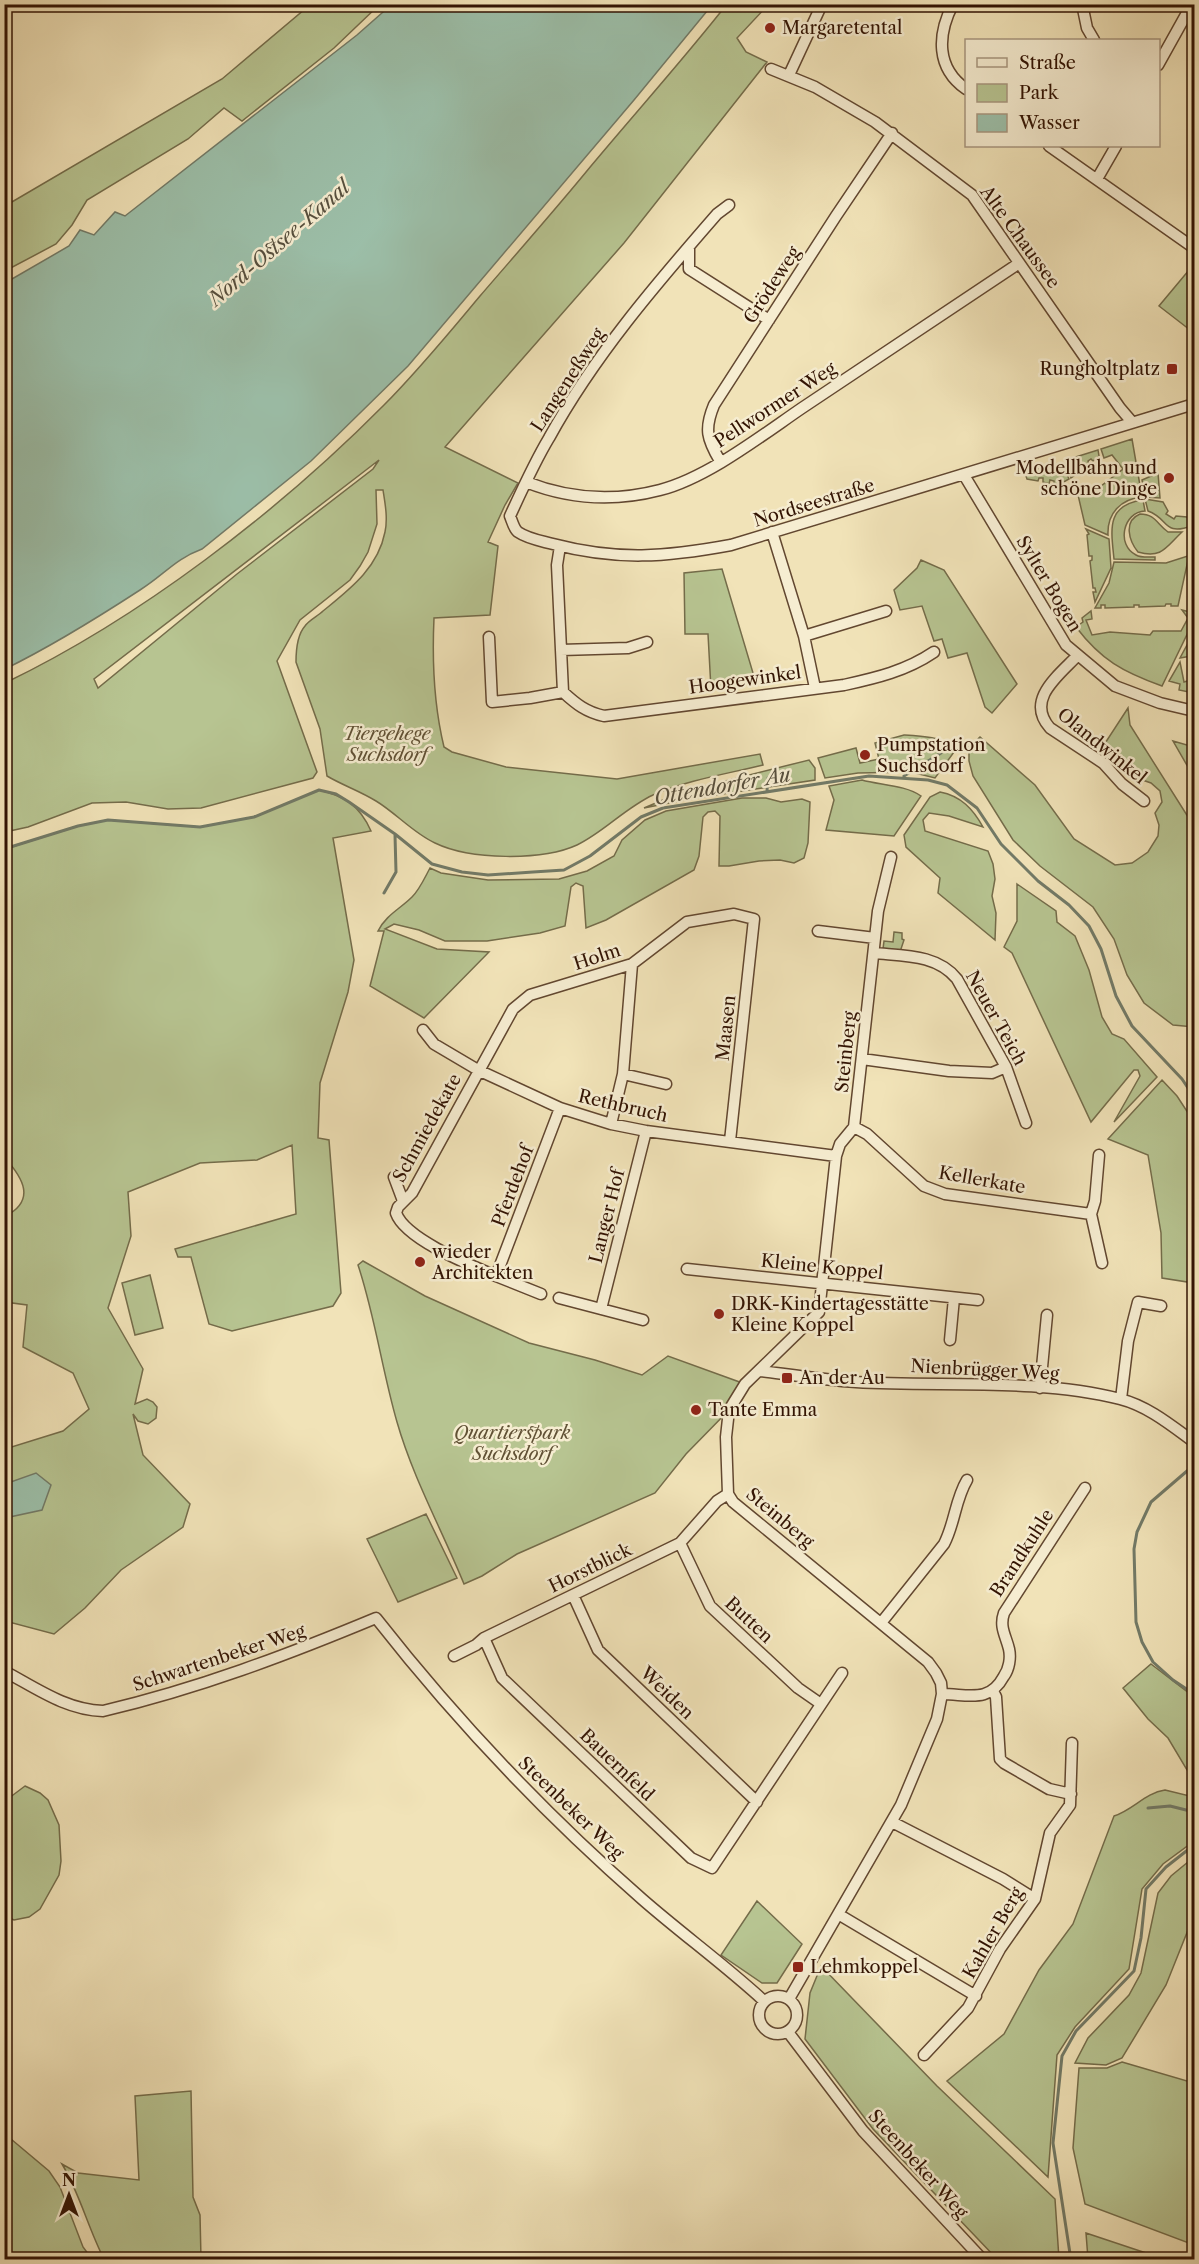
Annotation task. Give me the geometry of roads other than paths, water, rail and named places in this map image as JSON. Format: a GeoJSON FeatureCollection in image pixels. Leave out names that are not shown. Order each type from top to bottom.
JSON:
{"type":"FeatureCollection","features":[{"type":"Feature","properties":{"kind":"street"},"geometry":{"type":"LineString","coordinates":[[789,75],[822,4]]}},
{"type":"Feature","properties":{"kind":"street"},"geometry":{"type":"LineString","coordinates":[[953,4],[945,18],[941,33],[945,66],[965,88]]}},
{"type":"Feature","properties":{"kind":"street"},"geometry":{"type":"LineString","coordinates":[[1083,4],[1087,28],[1093,39]]}},
{"type":"Feature","properties":{"kind":"street"},"geometry":{"type":"LineString","coordinates":[[1160,61],[1192,4]]}},
{"type":"Feature","properties":{"kind":"street","name":"Alte Chaussee"},"geometry":{"type":"LineString","coordinates":[[771,69],[815,87],[892,134],[972,195],[1018,264],[1132,422]]}},
{"type":"Feature","properties":{"kind":"street","name":"Grödeweg"},"geometry":{"type":"LineString","coordinates":[[720,461],[710,442],[708,418],[714,405],[892,134]]}},
{"type":"Feature","properties":{"kind":"street"},"geometry":{"type":"LineString","coordinates":[[1050,147],[1194,248]]}},
{"type":"Feature","properties":{"kind":"street"},"geometry":{"type":"LineString","coordinates":[[1097,179],[1115,147]]}},
{"type":"Feature","properties":{"kind":"street","name":"Langeneßweg"},"geometry":{"type":"LineString","coordinates":[[510,516],[549,437],[613,340],[717,214],[729,205]]}},
{"type":"Feature","properties":{"kind":"street"},"geometry":{"type":"LineString","coordinates":[[689,247],[689,269]]}},
{"type":"Feature","properties":{"kind":"street","name":"Pellwormer Weg"},"geometry":{"type":"LineString","coordinates":[[526,482],[575,496],[624,497],[661,490],[687,481],[1018,264]]}},
{"type":"Feature","properties":{"kind":"street"},"geometry":{"type":"LineString","coordinates":[[669,271],[689,269],[769,320]]}},
{"type":"Feature","properties":{"kind":"street"},"geometry":{"type":"LineString","coordinates":[[1132,422],[1194,404]]}},
{"type":"Feature","properties":{"kind":"street","name":"Nordseestraße"},"geometry":{"type":"LineString","coordinates":[[510,516],[517,531],[532,539],[585,552],[634,557],[679,555],[731,545],[1132,422]]}},
{"type":"Feature","properties":{"kind":"street","name":"Sylter Bogen"},"geometry":{"type":"LineString","coordinates":[[964,475],[1066,645],[1115,686],[1160,703],[1194,711]]}},
{"type":"Feature","properties":{"kind":"street"},"geometry":{"type":"LineString","coordinates":[[772,532],[804,636],[815,688]]}},
{"type":"Feature","properties":{"kind":"street"},"geometry":{"type":"LineString","coordinates":[[489,637],[492,702],[563,692],[557,565],[560,546]]}},
{"type":"Feature","properties":{"kind":"street"},"geometry":{"type":"LineString","coordinates":[[804,636],[886,611]]}},
{"type":"Feature","properties":{"kind":"street"},"geometry":{"type":"LineString","coordinates":[[561,650],[628,648],[647,642]]}},
{"type":"Feature","properties":{"kind":"street","name":"Hoogewinkel"},"geometry":{"type":"LineString","coordinates":[[563,692],[579,707],[604,716],[875,678],[916,664],[934,652]]}},
{"type":"Feature","properties":{"kind":"street","name":"Olandwinkel"},"geometry":{"type":"LineString","coordinates":[[1077,656],[1044,693],[1040,708],[1043,721],[1103,763],[1122,784],[1144,801]]}},
{"type":"Feature","properties":{"kind":"street","name":"Steinberg"},"geometry":{"type":"LineString","coordinates":[[891,857],[882,890],[875,938],[854,1127],[840,1144],[836,1156],[824,1284],[819,1312],[761,1371],[745,1384],[729,1410],[726,1437],[728,1494],[733,1502],[928,1662],[936,1673],[942,1694]]}},
{"type":"Feature","properties":{"kind":"street","name":"Holm"},"geometry":{"type":"LineString","coordinates":[[478,1070],[513,1009],[530,995],[632,964],[687,922],[734,914],[754,919]]}},
{"type":"Feature","properties":{"kind":"street","name":"Maasen"},"geometry":{"type":"LineString","coordinates":[[730,1141],[754,919]]}},
{"type":"Feature","properties":{"kind":"street"},"geometry":{"type":"LineString","coordinates":[[818,931],[875,938]]}},
{"type":"Feature","properties":{"kind":"street","name":"Neuer Teich"},"geometry":{"type":"LineString","coordinates":[[874,953],[927,959],[950,970],[1006,1067],[1026,1123]]}},
{"type":"Feature","properties":{"kind":"street"},"geometry":{"type":"LineString","coordinates":[[611,1124],[623,1074],[632,964]]}},
{"type":"Feature","properties":{"kind":"street","name":"Rethbruch"},"geometry":{"type":"LineString","coordinates":[[423,1030],[434,1044],[478,1070],[560,1108],[611,1124],[646,1131],[836,1156]]}},
{"type":"Feature","properties":{"kind":"street"},"geometry":{"type":"LineString","coordinates":[[862,1059],[949,1071],[992,1073],[1006,1067]]}},
{"type":"Feature","properties":{"kind":"street","name":"Schmiedekate"},"geometry":{"type":"LineString","coordinates":[[478,1070],[412,1193],[396,1213],[404,1228],[448,1254],[496,1276]]}},
{"type":"Feature","properties":{"kind":"street"},"geometry":{"type":"LineString","coordinates":[[623,1074],[666,1084]]}},
{"type":"Feature","properties":{"kind":"street","name":"Pferdehof"},"geometry":{"type":"LineString","coordinates":[[496,1276],[560,1108]]}},
{"type":"Feature","properties":{"kind":"street","name":"Kellerkate"},"geometry":{"type":"LineString","coordinates":[[854,1127],[867,1134],[924,1186],[945,1194],[1090,1214]]}},
{"type":"Feature","properties":{"kind":"street","name":"Langer Hof"},"geometry":{"type":"LineString","coordinates":[[600,1309],[646,1131]]}},
{"type":"Feature","properties":{"kind":"street"},"geometry":{"type":"LineString","coordinates":[[1099,1155],[1095,1201],[1090,1214],[1102,1263]]}},
{"type":"Feature","properties":{"kind":"street","name":"Schmiedekate"},"geometry":{"type":"LineString","coordinates":[[394,1177],[404,1201]]}},
{"type":"Feature","properties":{"kind":"street","name":"Kleine Koppel"},"geometry":{"type":"LineString","coordinates":[[687,1269],[978,1300]]}},
{"type":"Feature","properties":{"kind":"street"},"geometry":{"type":"LineString","coordinates":[[496,1276],[541,1294]]}},
{"type":"Feature","properties":{"kind":"street"},"geometry":{"type":"LineString","coordinates":[[559,1298],[643,1320]]}},
{"type":"Feature","properties":{"kind":"street"},"geometry":{"type":"LineString","coordinates":[[950,1340],[954,1298]]}},
{"type":"Feature","properties":{"kind":"street"},"geometry":{"type":"LineString","coordinates":[[1121,1399],[1128,1341],[1138,1302],[1161,1306]]}},
{"type":"Feature","properties":{"kind":"street"},"geometry":{"type":"LineString","coordinates":[[1040,1388],[1047,1315]]}},
{"type":"Feature","properties":{"kind":"street","name":"Nienbrügger Weg"},"geometry":{"type":"LineString","coordinates":[[761,1371],[856,1382],[1040,1388],[1121,1399],[1161,1419],[1194,1442]]}},
{"type":"Feature","properties":{"kind":"street"},"geometry":{"type":"LineString","coordinates":[[881,1623],[944,1544],[949,1535],[960,1492],[967,1480]]}},
{"type":"Feature","properties":{"kind":"street","name":"Brandkuhle"},"geometry":{"type":"LineString","coordinates":[[993,1691],[1005,1675],[1010,1656],[1001,1624],[1004,1613],[1085,1488]]}},
{"type":"Feature","properties":{"kind":"street","name":"Horstblick"},"geometry":{"type":"LineString","coordinates":[[454,1656],[476,1645],[484,1638],[680,1543],[717,1501],[728,1494]]}},
{"type":"Feature","properties":{"kind":"street","name":"Butten"},"geometry":{"type":"LineString","coordinates":[[680,1543],[710,1606],[798,1688],[821,1704]]}},
{"type":"Feature","properties":{"kind":"street","name":"Weiden"},"geometry":{"type":"LineString","coordinates":[[573,1595],[598,1650],[758,1802]]}},
{"type":"Feature","properties":{"kind":"street","name":"Schwartenbeker Weg"},"geometry":{"type":"LineString","coordinates":[[4,1671],[74,1707],[103,1711],[144,1702],[213,1681],[321,1642],[376,1618]]}},
{"type":"Feature","properties":{"kind":"street","name":"Steenbeker Weg"},"geometry":{"type":"LineString","coordinates":[[376,1618],[416,1669],[492,1753],[579,1840],[641,1898],[764,2001]]}},
{"type":"Feature","properties":{"kind":"street","name":"Bauernfeld"},"geometry":{"type":"LineString","coordinates":[[484,1638],[502,1678],[691,1858],[712,1868],[758,1802]]}},
{"type":"Feature","properties":{"kind":"street"},"geometry":{"type":"LineString","coordinates":[[758,1802],[842,1673]]}},
{"type":"Feature","properties":{"kind":"street"},"geometry":{"type":"LineString","coordinates":[[789,1999],[901,1805],[937,1719],[942,1694],[967,1697],[980,1696],[993,1691],[996,1697],[1000,1759],[1050,1789],[1071,1794]]}},
{"type":"Feature","properties":{"kind":"street","name":"Kahler Berg"},"geometry":{"type":"LineString","coordinates":[[924,2055],[968,2008],[1000,1949],[1035,1899],[1050,1833],[1070,1805],[1072,1743]]}},
{"type":"Feature","properties":{"kind":"street"},"geometry":{"type":"LineString","coordinates":[[892,1822],[1003,1879],[1035,1899]]}},
{"type":"Feature","properties":{"kind":"street"},"geometry":{"type":"LineString","coordinates":[[838,1914],[976,1996]]}},
{"type":"Feature","properties":{"kind":"street"},"geometry":{"type":"LineString","coordinates":[[779,1996],[789,1999],[796,2007],[795,2025],[778,2035],[764,2030],[758,2018],[759,2009],[764,2001],[770,1997],[779,1996]]}},
{"type":"Feature","properties":{"kind":"street","name":"Steenbeker Weg"},"geometry":{"type":"LineString","coordinates":[[788,2031],[863,2131],[983,2259]]}},
{"type":"Feature","properties":{"kind":"water","name":"Nord-Ostsee-Kanal"},"geometry":{"type":"Polygon","coordinates":[[[391,5],[712,5],[408,366],[311,461],[202,549],[184,558],[91,621],[5,669],[5,283],[69,246],[80,230],[94,235],[115,212],[125,216],[357,35],[391,5]]]}},
{"type":"Feature","properties":{"kind":"water"},"geometry":{"type":"Polygon","coordinates":[[[36,1473],[51,1485],[42,1510],[5,1518],[5,1484],[36,1473]]]}},
{"type":"Feature","properties":{"kind":"waterway"},"geometry":{"type":"LineString","coordinates":[[904,776],[941,753]]}},
{"type":"Feature","properties":{"kind":"waterway","name":"Ottendorfer Au"},"geometry":{"type":"LineString","coordinates":[[4,849],[78,826],[108,820],[200,827],[254,817],[319,790],[336,794],[349,802],[395,834],[432,864],[462,872],[488,875],[564,870],[590,856],[641,817],[663,808],[869,776],[928,780],[947,785],[977,808],[1001,844],[1038,881],[1069,905],[1089,926],[1101,949],[1116,996],[1132,1026],[1182,1079],[1194,1097]]}},
{"type":"Feature","properties":{"kind":"waterway"},"geometry":{"type":"LineString","coordinates":[[767,791],[768,778]]}},
{"type":"Feature","properties":{"kind":"waterway"},"geometry":{"type":"LineString","coordinates":[[384,893],[396,872],[395,835]]}},
{"type":"Feature","properties":{"kind":"waterway","name":"Ottendorfer Au"},"geometry":{"type":"LineString","coordinates":[[1194,1465],[1151,1502],[1137,1532],[1134,1549],[1136,1622],[1142,1642],[1153,1662],[1173,1680],[1194,1694]]}},
{"type":"Feature","properties":{"kind":"waterway"},"geometry":{"type":"LineString","coordinates":[[1148,1808],[1170,1806],[1194,1812]]}},
{"type":"Feature","properties":{"kind":"waterway","name":"Ottendorfer Au"},"geometry":{"type":"LineString","coordinates":[[1071,2260],[1053,2143],[1062,2056],[1076,2031],[1134,1971],[1141,1938],[1146,1889],[1166,1867],[1194,1845]]}},
{"type":"Feature","properties":{"kind":"place","name":"Margaretental"},"geometry":{"type":"Point","coordinates":[770,28]}},
{"type":"Feature","properties":{"kind":"place","name":"Rungholtplatz"},"geometry":{"type":"Point","coordinates":[1172,369]}},
{"type":"Feature","properties":{"kind":"place","name":"Modellbahn und schöne Dinge"},"geometry":{"type":"Point","coordinates":[1169,478]}},
{"type":"Feature","properties":{"kind":"place","name":"Pumpstation Suchsdorf"},"geometry":{"type":"Point","coordinates":[865,755]}},
{"type":"Feature","properties":{"kind":"place","name":"wieder Architekten"},"geometry":{"type":"Point","coordinates":[420,1262]}},
{"type":"Feature","properties":{"kind":"place","name":"DRK-Kindertagesstätte Kleine Koppel"},"geometry":{"type":"Point","coordinates":[719,1314]}},
{"type":"Feature","properties":{"kind":"place","name":"An der Au"},"geometry":{"type":"Point","coordinates":[787,1378]}},
{"type":"Feature","properties":{"kind":"place","name":"Tante Emma"},"geometry":{"type":"Point","coordinates":[696,1410]}},
{"type":"Feature","properties":{"kind":"place","name":"Lehmkoppel"},"geometry":{"type":"Point","coordinates":[798,1967]}},
{"type":"Feature","properties":{"kind":"park label","name":"Tiergehege Suchsdorf"},"geometry":{"type":"Point","coordinates":[387,744]}},
{"type":"Feature","properties":{"kind":"park label","name":"Quartierspark Suchsdorf"},"geometry":{"type":"Point","coordinates":[512,1443]}}]}
